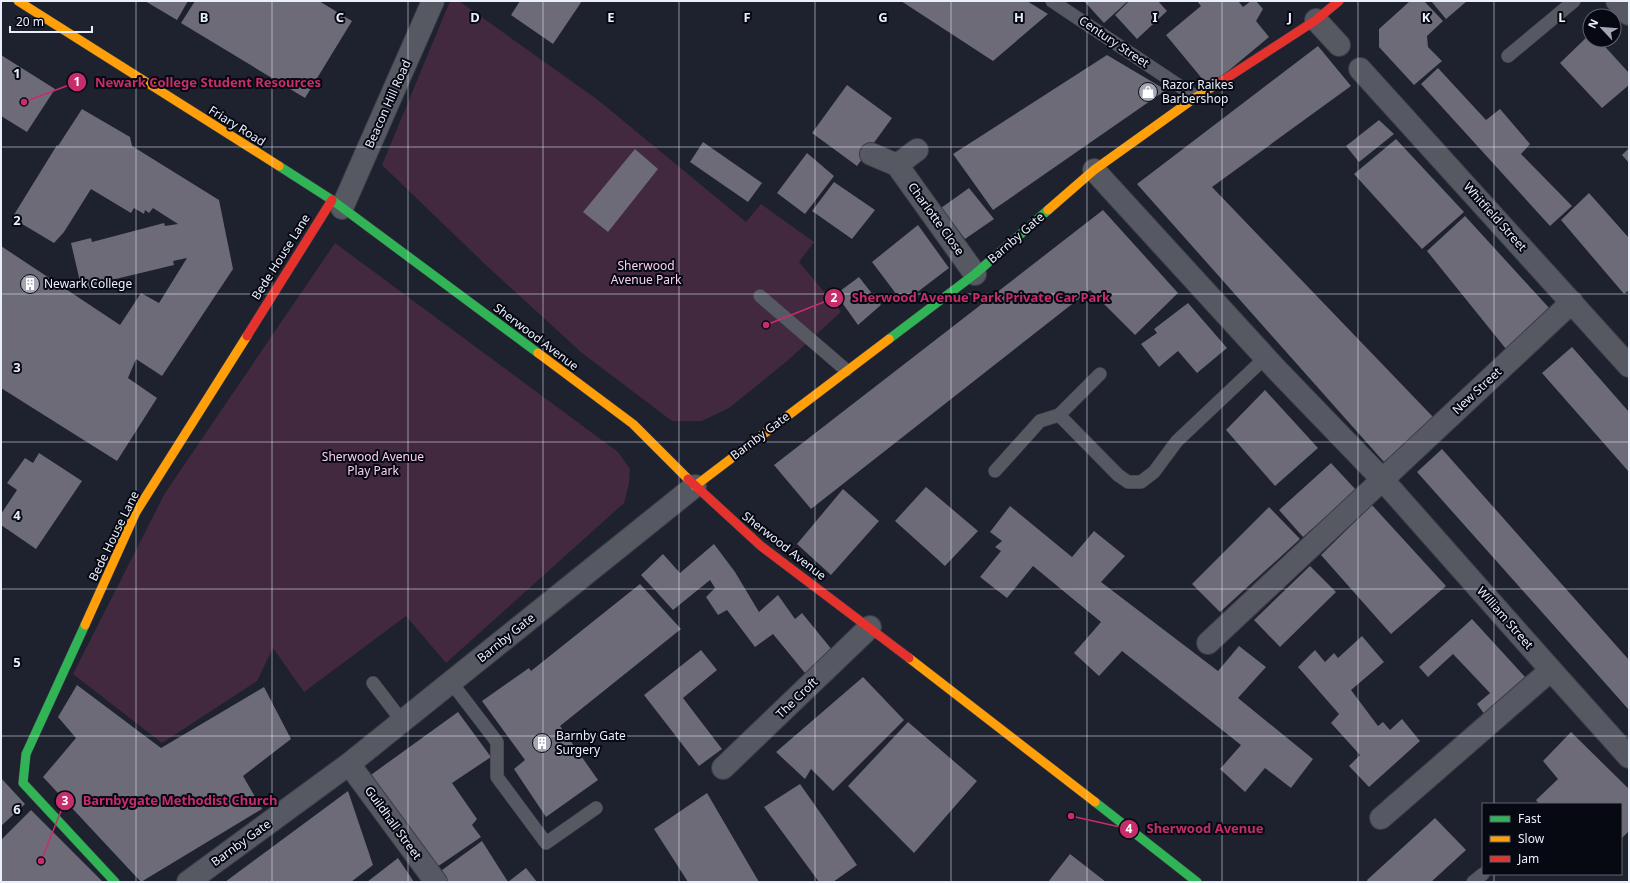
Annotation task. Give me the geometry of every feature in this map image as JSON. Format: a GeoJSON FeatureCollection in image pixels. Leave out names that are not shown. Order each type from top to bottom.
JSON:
{"type":"FeatureCollection","features":[{"type":"Feature","properties":{"kind":"street","name":"Friary Road"},"geometry":{"type":"LineString","coordinates":[[18,1],[337,204]]}},
{"type":"Feature","properties":{"kind":"street","name":"Beacon Hill Road"},"geometry":{"type":"LineString","coordinates":[[337,204],[434,1]]}},
{"type":"Feature","properties":{"kind":"street","name":"Barnby Gate"},"geometry":{"type":"LineString","coordinates":[[188,882],[349,764],[695,486],[846,370],[975,274],[1094,170],[1196,97],[1316,20],[1339,1]]}},
{"type":"Feature","properties":{"kind":"street"},"geometry":{"type":"LineString","coordinates":[[1617,1],[1629,14]]}},
{"type":"Feature","properties":{"kind":"street"},"geometry":{"type":"LineString","coordinates":[[1316,20],[1339,45]]}},
{"type":"Feature","properties":{"kind":"street","name":"Whitfield Street"},"geometry":{"type":"LineString","coordinates":[[1360,68],[1629,366]]}},
{"type":"Feature","properties":{"kind":"street"},"geometry":{"type":"LineString","coordinates":[[871,154],[897,165],[917,150]]}},
{"type":"Feature","properties":{"kind":"street","name":"Charlotte Close"},"geometry":{"type":"LineString","coordinates":[[897,165],[975,274]]}},
{"type":"Feature","properties":{"kind":"street","name":"William Street"},"geometry":{"type":"LineString","coordinates":[[1094,170],[1271,363],[1382,479],[1629,757]]}},
{"type":"Feature","properties":{"kind":"street","name":"Sherwood Avenue"},"geometry":{"type":"LineString","coordinates":[[337,204],[633,424],[695,486],[761,546],[870,627],[1198,882]]}},
{"type":"Feature","properties":{"kind":"street","name":"Bede House Lane"},"geometry":{"type":"LineString","coordinates":[[115,882],[23,783],[26,754],[136,512],[337,204]]}},
{"type":"Feature","properties":{"kind":"street","name":"New Street"},"geometry":{"type":"LineString","coordinates":[[1382,479],[1572,302]]}},
{"type":"Feature","properties":{"kind":"street"},"geometry":{"type":"LineString","coordinates":[[1208,643],[1382,479]]}},
{"type":"Feature","properties":{"kind":"street","name":"The Croft"},"geometry":{"type":"LineString","coordinates":[[723,768],[870,627]]}},
{"type":"Feature","properties":{"kind":"street"},"geometry":{"type":"LineString","coordinates":[[1381,818],[1551,670]]}},
{"type":"Feature","properties":{"kind":"street","name":"Guildhall Street"},"geometry":{"type":"LineString","coordinates":[[349,764],[436,882]]}},
{"type":"Feature","properties":{"kind":"lane","name":"Century Street"},"geometry":{"type":"LineString","coordinates":[[1052,1],[1196,97]]}},
{"type":"Feature","properties":{"kind":"lane"},"geometry":{"type":"LineString","coordinates":[[1508,56],[1574,1]]}},
{"type":"Feature","properties":{"kind":"lane"},"geometry":{"type":"LineString","coordinates":[[760,296],[846,370]]}},
{"type":"Feature","properties":{"kind":"lane"},"geometry":{"type":"LineString","coordinates":[[1059,415],[1118,475],[1128,482],[1141,482],[1154,472],[1177,441],[1271,363]]}},
{"type":"Feature","properties":{"kind":"lane"},"geometry":{"type":"LineString","coordinates":[[995,471],[1040,421],[1059,415],[1100,374]]}},
{"type":"Feature","properties":{"kind":"lane"},"geometry":{"type":"LineString","coordinates":[[451,682],[497,742],[497,776],[546,843],[596,808]]}},
{"type":"Feature","properties":{"kind":"lane"},"geometry":{"type":"LineString","coordinates":[[373,683],[402,721]]}},
{"type":"Feature","properties":{"kind":"lane"},"geometry":{"type":"LineString","coordinates":[[1473,882],[1482,875]]}},
{"type":"Feature","properties":{"kind":"green space","name":"Sherwood Avenue Park"},"geometry":{"type":"Polygon","coordinates":[[[450,1],[459,1],[598,100],[746,222],[761,204],[814,242],[799,262],[841,312],[787,361],[729,408],[702,421],[672,421],[582,353],[489,268],[382,165],[450,1]]]}},
{"type":"Feature","properties":{"kind":"green space","name":"Sherwood Avenue Play Park"},"geometry":{"type":"Polygon","coordinates":[[[335,243],[618,452],[630,469],[629,483],[624,503],[446,663],[406,616],[304,692],[273,648],[257,681],[162,743],[73,674],[165,493],[335,243]]]}},
{"type":"Feature","properties":{"kind":"building"},"geometry":{"type":"Polygon","coordinates":[[[145,1],[188,1],[177,20],[145,1]]]}},
{"type":"Feature","properties":{"kind":"building"},"geometry":{"type":"Polygon","coordinates":[[[195,1],[319,1],[352,21],[305,98],[181,23],[195,1]]]}},
{"type":"Feature","properties":{"kind":"building"},"geometry":{"type":"Polygon","coordinates":[[[520,1],[582,1],[553,44],[511,15],[520,1]]]}},
{"type":"Feature","properties":{"kind":"building"},"geometry":{"type":"Polygon","coordinates":[[[901,1],[1027,1],[1048,14],[993,61],[901,1]]]}},
{"type":"Feature","properties":{"kind":"building"},"geometry":{"type":"Polygon","coordinates":[[[1084,1],[1128,1],[1104,23],[1084,1]]]}},
{"type":"Feature","properties":{"kind":"building"},"geometry":{"type":"Polygon","coordinates":[[[1129,1],[1158,1],[1167,11],[1137,39],[1115,15],[1129,1]]]}},
{"type":"Feature","properties":{"kind":"building"},"geometry":{"type":"Polygon","coordinates":[[[1197,1],[1238,1],[1243,7],[1251,1],[1256,1],[1263,9],[1256,21],[1269,37],[1209,87],[1166,35],[1201,6],[1197,1]]]}},
{"type":"Feature","properties":{"kind":"building"},"geometry":{"type":"Polygon","coordinates":[[[1410,1],[1424,1],[1443,21],[1427,36],[1428,47],[1442,61],[1414,85],[1379,47],[1379,29],[1410,1]]]}},
{"type":"Feature","properties":{"kind":"building"},"geometry":{"type":"Polygon","coordinates":[[[1431,1],[1467,1],[1446,19],[1431,1]]]}},
{"type":"Feature","properties":{"kind":"building"},"geometry":{"type":"Polygon","coordinates":[[[1582,42],[1582,48],[1606,48],[1629,73],[1629,85],[1602,108],[1560,63],[1582,42]]]}},
{"type":"Feature","properties":{"kind":"building"},"geometry":{"type":"Polygon","coordinates":[[[1318,46],[1351,86],[1212,187],[1435,419],[1384,462],[1137,184],[1318,46]]]}},
{"type":"Feature","properties":{"kind":"building"},"geometry":{"type":"Polygon","coordinates":[[[1,55],[55,89],[27,132],[1,116],[1,55]]]}},
{"type":"Feature","properties":{"kind":"building"},"geometry":{"type":"Polygon","coordinates":[[[1107,55],[1166,90],[993,210],[953,154],[1107,55]]]}},
{"type":"Feature","properties":{"kind":"building"},"geometry":{"type":"Polygon","coordinates":[[[1438,68],[1486,120],[1500,109],[1530,144],[1521,154],[1572,206],[1550,226],[1421,84],[1438,68]]]}},
{"type":"Feature","properties":{"kind":"building"},"geometry":{"type":"Polygon","coordinates":[[[847,85],[892,118],[857,166],[812,133],[847,85]]]}},
{"type":"Feature","properties":{"kind":"building","name":"Newark College"},"geometry":{"type":"Polygon","coordinates":[[[82,109],[130,137],[132,146],[219,200],[233,269],[162,376],[136,359],[128,378],[157,398],[117,461],[1,388],[1,246],[120,325],[141,293],[159,303],[187,258],[173,261],[174,265],[103,282],[104,286],[82,290],[71,243],[91,238],[92,242],[164,223],[165,226],[178,224],[153,208],[149,213],[145,210],[144,214],[134,208],[131,213],[91,189],[64,232],[54,243],[12,218],[57,145],[58,146],[82,109]]]}},
{"type":"Feature","properties":{"kind":"building"},"geometry":{"type":"Polygon","coordinates":[[[1379,120],[1394,134],[1359,162],[1346,146],[1379,120]]]}},
{"type":"Feature","properties":{"kind":"building"},"geometry":{"type":"Polygon","coordinates":[[[1396,139],[1464,212],[1422,249],[1354,174],[1396,139]]]}},
{"type":"Feature","properties":{"kind":"building"},"geometry":{"type":"Polygon","coordinates":[[[703,142],[762,183],[748,202],[690,162],[703,142]]]}},
{"type":"Feature","properties":{"kind":"building"},"geometry":{"type":"Polygon","coordinates":[[[1629,148],[1629,163],[1622,155],[1629,148]]]}},
{"type":"Feature","properties":{"kind":"building"},"geometry":{"type":"Polygon","coordinates":[[[635,149],[658,169],[608,232],[583,212],[635,149]]]}},
{"type":"Feature","properties":{"kind":"building"},"geometry":{"type":"Polygon","coordinates":[[[807,153],[834,176],[805,214],[777,193],[807,153]]]}},
{"type":"Feature","properties":{"kind":"building"},"geometry":{"type":"Polygon","coordinates":[[[834,182],[875,210],[852,239],[812,211],[834,182]]]}},
{"type":"Feature","properties":{"kind":"building"},"geometry":{"type":"Polygon","coordinates":[[[969,188],[994,219],[965,239],[941,208],[969,188]]]}},
{"type":"Feature","properties":{"kind":"building"},"geometry":{"type":"Polygon","coordinates":[[[1589,193],[1629,238],[1629,290],[1624,294],[1561,220],[1589,193]]]}},
{"type":"Feature","properties":{"kind":"building"},"geometry":{"type":"Polygon","coordinates":[[[1103,210],[1178,293],[1135,335],[1090,290],[811,509],[774,465],[1103,210]]]}},
{"type":"Feature","properties":{"kind":"building"},"geometry":{"type":"Polygon","coordinates":[[[1465,216],[1551,310],[1506,349],[1427,251],[1465,216]]]}},
{"type":"Feature","properties":{"kind":"building"},"geometry":{"type":"Polygon","coordinates":[[[918,225],[949,268],[903,303],[872,262],[918,225]]]}},
{"type":"Feature","properties":{"kind":"building"},"geometry":{"type":"Polygon","coordinates":[[[859,277],[881,305],[858,325],[836,294],[859,277]]]}},
{"type":"Feature","properties":{"kind":"building"},"geometry":{"type":"Polygon","coordinates":[[[1188,303],[1227,348],[1197,373],[1178,351],[1159,367],[1141,344],[1157,333],[1154,329],[1188,303]]]}},
{"type":"Feature","properties":{"kind":"building"},"geometry":{"type":"Polygon","coordinates":[[[1572,347],[1629,412],[1629,472],[1542,373],[1572,347]]]}},
{"type":"Feature","properties":{"kind":"building"},"geometry":{"type":"Polygon","coordinates":[[[1265,390],[1318,448],[1275,486],[1226,430],[1265,390]]]}},
{"type":"Feature","properties":{"kind":"building"},"geometry":{"type":"Polygon","coordinates":[[[1442,449],[1629,660],[1629,710],[1417,472],[1442,449]]]}},
{"type":"Feature","properties":{"kind":"building"},"geometry":{"type":"Polygon","coordinates":[[[39,453],[82,481],[36,549],[1,525],[1,514],[17,490],[7,483],[25,458],[33,463],[39,453]]]}},
{"type":"Feature","properties":{"kind":"building"},"geometry":{"type":"Polygon","coordinates":[[[1331,463],[1356,490],[1303,537],[1279,510],[1331,463]]]}},
{"type":"Feature","properties":{"kind":"building"},"geometry":{"type":"Polygon","coordinates":[[[926,487],[978,531],[945,566],[895,521],[926,487]]]}},
{"type":"Feature","properties":{"kind":"building"},"geometry":{"type":"Polygon","coordinates":[[[843,489],[879,521],[831,575],[797,544],[843,489]]]}},
{"type":"Feature","properties":{"kind":"building"},"geometry":{"type":"Polygon","coordinates":[[[1372,505],[1446,586],[1391,634],[1321,555],[1372,505]]]}},
{"type":"Feature","properties":{"kind":"building"},"geometry":{"type":"Polygon","coordinates":[[[1010,506],[1072,557],[1094,531],[1125,556],[1101,582],[1218,671],[1239,646],[1266,667],[1238,698],[1313,759],[1291,788],[1265,768],[1245,792],[1220,769],[1241,745],[1122,651],[1099,676],[1074,653],[1101,622],[1033,566],[1007,598],[980,577],[1001,551],[995,547],[1002,541],[990,532],[1010,506]]]}},
{"type":"Feature","properties":{"kind":"building"},"geometry":{"type":"Polygon","coordinates":[[[1269,507],[1300,539],[1220,612],[1192,584],[1269,507]]]}},
{"type":"Feature","properties":{"kind":"building"},"geometry":{"type":"Polygon","coordinates":[[[714,544],[735,572],[759,612],[778,595],[795,619],[802,613],[833,651],[805,673],[773,634],[755,647],[727,610],[718,615],[706,597],[715,588],[710,580],[673,610],[641,575],[663,554],[680,573],[714,544]]]}},
{"type":"Feature","properties":{"kind":"building"},"geometry":{"type":"Polygon","coordinates":[[[1310,566],[1336,592],[1280,647],[1254,620],[1310,566]]]}},
{"type":"Feature","properties":{"kind":"building"},"geometry":{"type":"Polygon","coordinates":[[[640,584],[681,629],[560,726],[598,780],[546,817],[514,769],[525,760],[482,701],[529,668],[531,671],[640,584]]]}},
{"type":"Feature","properties":{"kind":"building"},"geometry":{"type":"Polygon","coordinates":[[[1472,619],[1526,678],[1485,715],[1477,704],[1490,693],[1453,654],[1428,677],[1419,667],[1472,619]]]}},
{"type":"Feature","properties":{"kind":"building"},"geometry":{"type":"Polygon","coordinates":[[[1362,636],[1384,662],[1351,690],[1378,726],[1383,722],[1390,730],[1402,719],[1420,741],[1369,787],[1349,766],[1360,755],[1331,723],[1339,714],[1298,667],[1315,650],[1325,662],[1334,653],[1338,658],[1362,636]]]}},
{"type":"Feature","properties":{"kind":"building"},"geometry":{"type":"Polygon","coordinates":[[[701,650],[717,670],[683,698],[722,749],[699,766],[644,695],[701,650]]]}},
{"type":"Feature","properties":{"kind":"building"},"geometry":{"type":"Polygon","coordinates":[[[863,677],[904,720],[833,791],[811,769],[805,779],[776,752],[863,677]]]}},
{"type":"Feature","properties":{"kind":"building"},"geometry":{"type":"Polygon","coordinates":[[[77,685],[161,748],[264,687],[291,739],[243,776],[262,809],[141,882],[43,777],[76,738],[58,717],[77,685]]]}},
{"type":"Feature","properties":{"kind":"building"},"geometry":{"type":"Polygon","coordinates":[[[458,712],[491,757],[452,783],[477,819],[472,825],[481,837],[434,869],[368,777],[458,712]]]}},
{"type":"Feature","properties":{"kind":"building"},"geometry":{"type":"Polygon","coordinates":[[[908,722],[977,781],[914,853],[848,786],[908,722]]]}},
{"type":"Feature","properties":{"kind":"building"},"geometry":{"type":"Polygon","coordinates":[[[1571,732],[1629,789],[1629,831],[1622,838],[1622,803],[1538,803],[1536,800],[1558,779],[1543,761],[1571,732]]]}},
{"type":"Feature","properties":{"kind":"building"},"geometry":{"type":"Polygon","coordinates":[[[1,778],[25,804],[1,826],[1,778]]]}},
{"type":"Feature","properties":{"kind":"building"},"geometry":{"type":"Polygon","coordinates":[[[800,784],[857,865],[833,882],[819,882],[764,807],[800,784]]]}},
{"type":"Feature","properties":{"kind":"building"},"geometry":{"type":"Polygon","coordinates":[[[348,791],[373,865],[351,882],[225,882],[348,791]]]}},
{"type":"Feature","properties":{"kind":"building"},"geometry":{"type":"Polygon","coordinates":[[[707,793],[759,882],[688,882],[654,829],[707,793]]]}},
{"type":"Feature","properties":{"kind":"building"},"geometry":{"type":"Polygon","coordinates":[[[31,810],[103,882],[1,882],[1,840],[31,810]]]}},
{"type":"Feature","properties":{"kind":"building"},"geometry":{"type":"Polygon","coordinates":[[[1435,818],[1466,850],[1431,882],[1368,882],[1367,880],[1435,818]]]}},
{"type":"Feature","properties":{"kind":"building"},"geometry":{"type":"Polygon","coordinates":[[[482,841],[508,882],[444,882],[438,873],[482,841]]]}},
{"type":"Feature","properties":{"kind":"building"},"geometry":{"type":"Polygon","coordinates":[[[1070,854],[1106,882],[1048,882],[1070,854]]]}},
{"type":"Feature","properties":{"kind":"building"},"geometry":{"type":"Polygon","coordinates":[[[398,858],[414,882],[367,882],[398,858]]]}},
{"type":"Feature","properties":{"kind":"building"},"geometry":{"type":"Polygon","coordinates":[[[526,868],[537,882],[508,882],[526,868]]]}},
{"type":"Feature","properties":{"kind":"traffic: fast"},"geometry":{"type":"LineString","coordinates":[[279,166],[332,200],[538,353]]}},
{"type":"Feature","properties":{"kind":"traffic: fast"},"geometry":{"type":"LineString","coordinates":[[889,339],[975,274],[1048,210]]}},
{"type":"Feature","properties":{"kind":"traffic: fast"},"geometry":{"type":"LineString","coordinates":[[85,625],[26,754],[23,783],[115,882]]}},
{"type":"Feature","properties":{"kind":"traffic: fast"},"geometry":{"type":"LineString","coordinates":[[1095,802],[1197,882]]}},
{"type":"Feature","properties":{"kind":"traffic: slow"},"geometry":{"type":"LineString","coordinates":[[18,1],[279,166]]}},
{"type":"Feature","properties":{"kind":"traffic: slow"},"geometry":{"type":"LineString","coordinates":[[1048,210],[1094,170],[1196,97],[1222,81]]}},
{"type":"Feature","properties":{"kind":"traffic: slow"},"geometry":{"type":"LineString","coordinates":[[85,625],[136,512],[247,336]]}},
{"type":"Feature","properties":{"kind":"traffic: slow"},"geometry":{"type":"LineString","coordinates":[[695,486],[889,339]]}},
{"type":"Feature","properties":{"kind":"traffic: slow"},"geometry":{"type":"LineString","coordinates":[[538,353],[633,424],[688,479]]}},
{"type":"Feature","properties":{"kind":"traffic: slow"},"geometry":{"type":"LineString","coordinates":[[909,658],[1095,802]]}},
{"type":"Feature","properties":{"kind":"traffic: jam"},"geometry":{"type":"LineString","coordinates":[[1222,81],[1316,20],[1339,1]]}},
{"type":"Feature","properties":{"kind":"traffic: jam"},"geometry":{"type":"LineString","coordinates":[[247,336],[332,200]]}},
{"type":"Feature","properties":{"kind":"traffic: jam"},"geometry":{"type":"LineString","coordinates":[[688,479],[761,546],[909,658]]}},
{"type":"Feature","properties":{"kind":"place","name":"Razor Raikes Barbershop"},"geometry":{"type":"Point","coordinates":[1148,92]}},
{"type":"Feature","properties":{"kind":"place","name":"Newark College Student Resources"},"geometry":{"type":"Point","coordinates":[24,102]}},
{"type":"Feature","properties":{"kind":"place","name":"Newark College"},"geometry":{"type":"Point","coordinates":[30,284]}},
{"type":"Feature","properties":{"kind":"place","name":"Sherwood Avenue Park Private Car Park"},"geometry":{"type":"Point","coordinates":[766,325]}},
{"type":"Feature","properties":{"kind":"place","name":"Barnby Gate Surgery"},"geometry":{"type":"Point","coordinates":[542,743]}},
{"type":"Feature","properties":{"kind":"place","name":"Sherwood Avenue"},"geometry":{"type":"Point","coordinates":[1071,816]}},
{"type":"Feature","properties":{"kind":"place","name":"Barnbygate Methodist Church"},"geometry":{"type":"Point","coordinates":[41,861]}}]}
